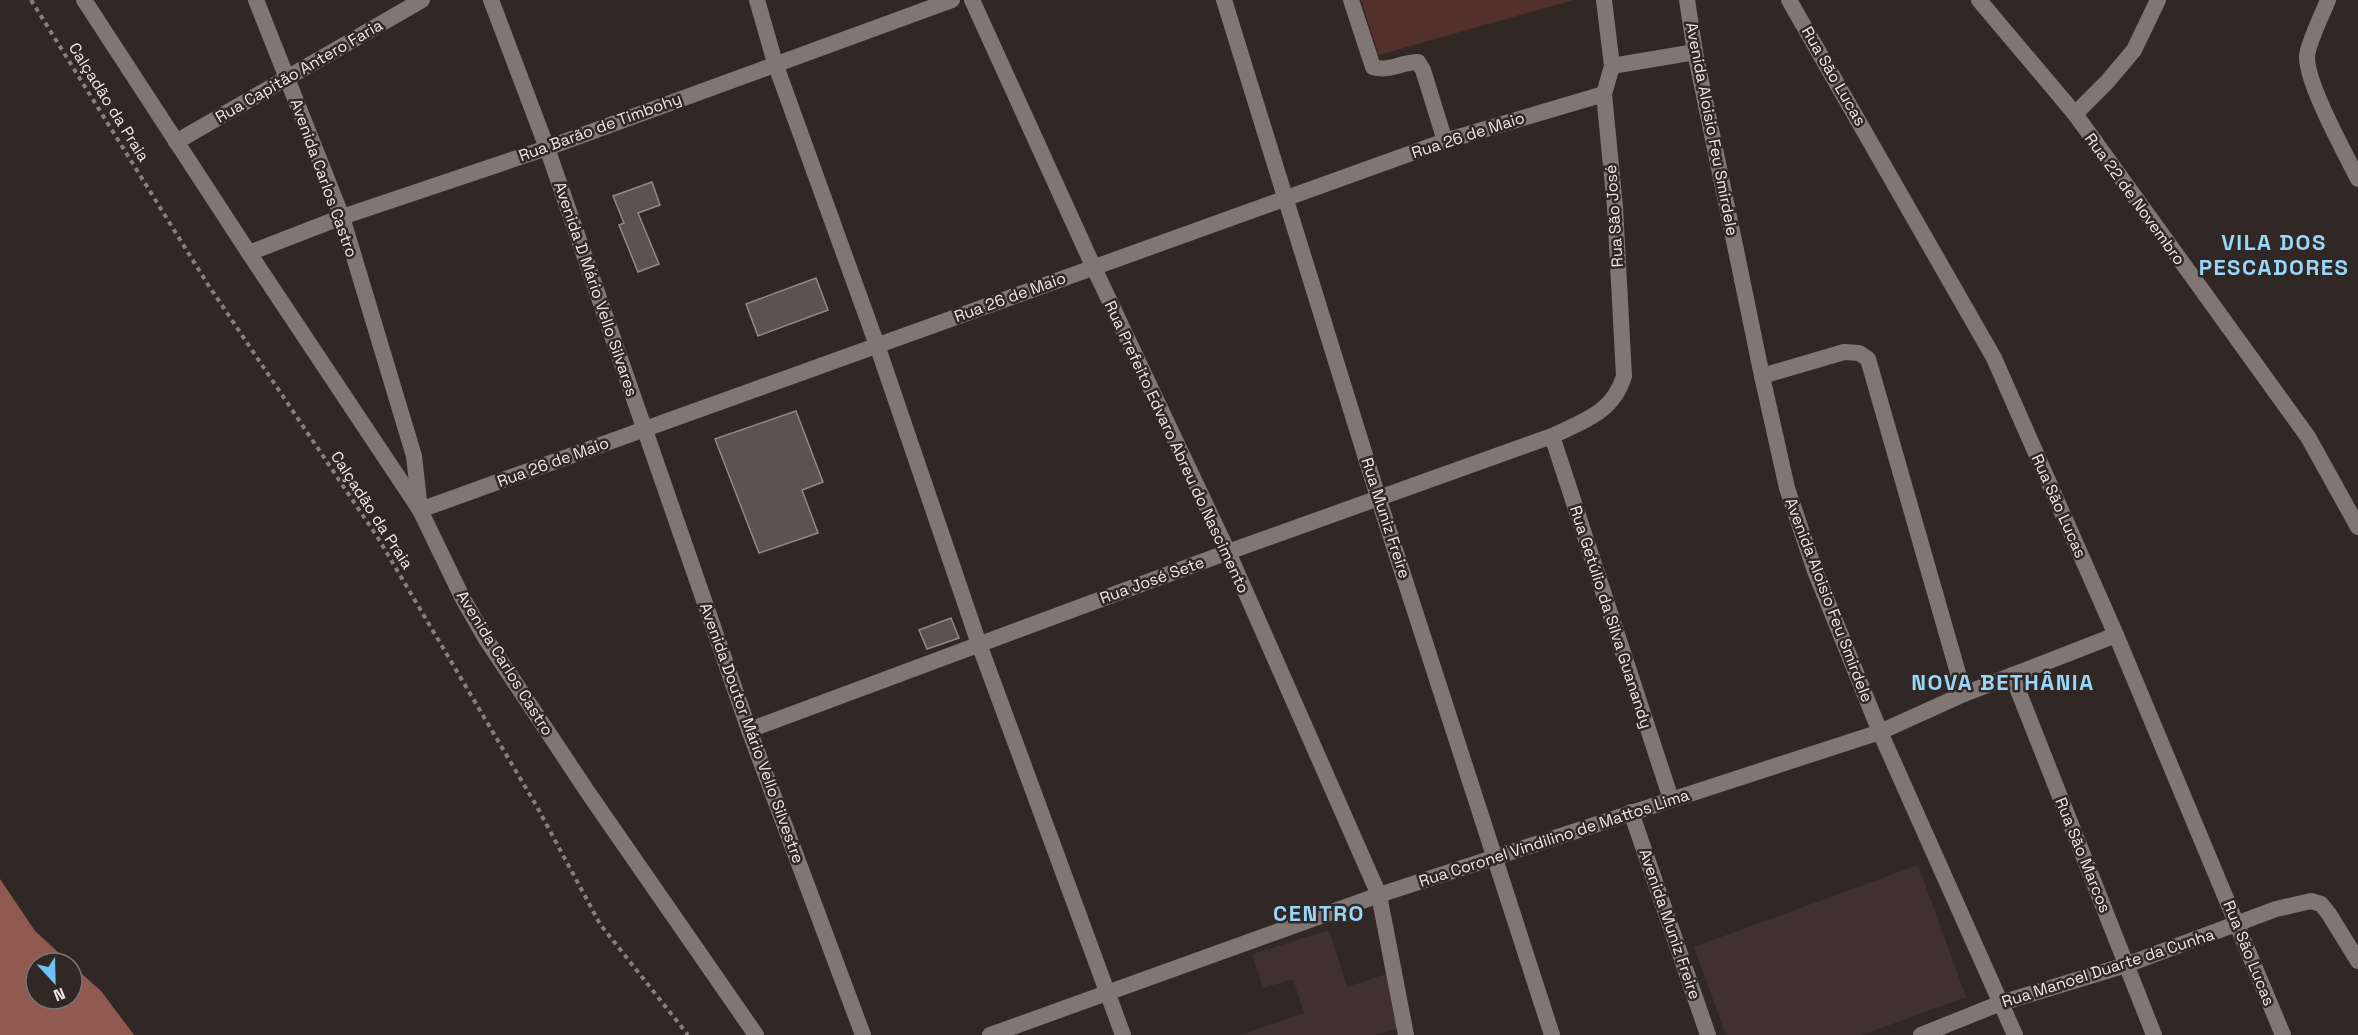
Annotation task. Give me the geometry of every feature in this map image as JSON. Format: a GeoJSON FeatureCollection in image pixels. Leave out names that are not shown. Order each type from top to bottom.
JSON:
{"type":"FeatureCollection","features":[{"type":"Feature","properties":{"kind":"street"},"geometry":{"type":"LineString","coordinates":[[84,0],[420,510]]}},
{"type":"Feature","properties":{"kind":"street","name":"Avenida Carlos Castro"},"geometry":{"type":"LineString","coordinates":[[256,0],[342,217],[414,456],[420,510],[463,599],[486,639],[589,794],[756,1035]]}},
{"type":"Feature","properties":{"kind":"street","name":"Rua Capitão Antero Faria"},"geometry":{"type":"LineString","coordinates":[[176,142],[422,0]]}},
{"type":"Feature","properties":{"kind":"street","name":"Avenida D Mário Vello Silvares"},"geometry":{"type":"LineString","coordinates":[[491,0],[547,148],[645,429]]}},
{"type":"Feature","properties":{"kind":"street"},"geometry":{"type":"LineString","coordinates":[[757,0],[775,63],[877,345],[979,644],[1123,1035]]}},
{"type":"Feature","properties":{"kind":"street","name":"Rua Barão de Timbohy"},"geometry":{"type":"LineString","coordinates":[[249,253],[342,217],[547,148],[952,0]]}},
{"type":"Feature","properties":{"kind":"street","name":"Rua Prefeito Edvaro Abreu do Nascimento"},"geometry":{"type":"LineString","coordinates":[[972,0],[1094,268],[1228,552],[1379,895],[1406,1035]]}},
{"type":"Feature","properties":{"kind":"street","name":"Rua Muniz Freire"},"geometry":{"type":"LineString","coordinates":[[1224,0],[1378,497],[1552,1035]]}},
{"type":"Feature","properties":{"kind":"street"},"geometry":{"type":"LineString","coordinates":[[1351,0],[1373,68],[1383,70],[1418,62],[1423,70],[1445,141]]}},
{"type":"Feature","properties":{"kind":"street","name":"Rua São José"},"geometry":{"type":"LineString","coordinates":[[1589,419],[1611,402],[1619,392],[1624,376],[1615,207],[1604,94],[1612,66],[1604,0]]}},
{"type":"Feature","properties":{"kind":"street","name":"Avenida Aloisio Feu Smirdele"},"geometry":{"type":"LineString","coordinates":[[1687,0],[1695,52],[1762,376],[1790,498],[1815,571],[1880,732],[2014,1035]]}},
{"type":"Feature","properties":{"kind":"street","name":"Rua São Lucas"},"geometry":{"type":"LineString","coordinates":[[1789,0],[1994,358],[2116,635],[2283,1035]]}},
{"type":"Feature","properties":{"kind":"street","name":"Rua 22 de Novembro"},"geometry":{"type":"LineString","coordinates":[[1979,0],[2074,114],[2308,437],[2358,527]]}},
{"type":"Feature","properties":{"kind":"street"},"geometry":{"type":"LineString","coordinates":[[2074,114],[2107,82],[2134,50],[2158,0]]}},
{"type":"Feature","properties":{"kind":"street"},"geometry":{"type":"LineString","coordinates":[[2328,0],[2307,54],[2308,66],[2332,127],[2358,179]]}},
{"type":"Feature","properties":{"kind":"street"},"geometry":{"type":"LineString","coordinates":[[1612,66],[1695,52]]}},
{"type":"Feature","properties":{"kind":"street","name":"Rua 26 de Maio"},"geometry":{"type":"LineString","coordinates":[[420,510],[1445,141],[1604,94]]}},
{"type":"Feature","properties":{"kind":"street"},"geometry":{"type":"LineString","coordinates":[[1762,376],[1844,352],[1859,353],[1868,359],[1964,694]]}},
{"type":"Feature","properties":{"kind":"street","name":"Rua José Sete"},"geometry":{"type":"LineString","coordinates":[[749,730],[1378,497],[1552,436],[1589,419]]}},
{"type":"Feature","properties":{"kind":"street","name":"Avenida Doutor Mário Vello Silvestre"},"geometry":{"type":"LineString","coordinates":[[645,429],[749,730],[863,1035]]}},
{"type":"Feature","properties":{"kind":"street","name":"Rua Getúlio da Silva Guanandy"},"geometry":{"type":"LineString","coordinates":[[1552,436],[1671,799]]}},
{"type":"Feature","properties":{"kind":"street","name":"Rua Coronel Vindilino de Mattos Lima"},"geometry":{"type":"LineString","coordinates":[[990,1035],[1379,895],[1880,732],[1964,694],[2116,635]]}},
{"type":"Feature","properties":{"kind":"street","name":"Rua São Marcos"},"geometry":{"type":"LineString","coordinates":[[2012,675],[2154,1035]]}},
{"type":"Feature","properties":{"kind":"street","name":"Avenida Muniz Freire"},"geometry":{"type":"LineString","coordinates":[[1631,812],[1708,1035]]}},
{"type":"Feature","properties":{"kind":"street","name":"Rua Manoel Duarte da Cunha"},"geometry":{"type":"LineString","coordinates":[[1921,1035],[2001,1003],[2126,965],[2296,904],[2311,901],[2321,904],[2358,961]]}},
{"type":"Feature","properties":{"kind":"path","name":"Calçadão da Praia"},"geometry":{"type":"LineString","coordinates":[[31,0],[207,284],[378,538],[536,805],[600,924],[688,1035]]}},
{"type":"Feature","properties":{"kind":"shaded area"},"geometry":{"type":"Polygon","coordinates":[[[1361,0],[1573,0],[1379,55],[1361,0]]]}},
{"type":"Feature","properties":{"kind":"shaded area"},"geometry":{"type":"Polygon","coordinates":[[[1918,865],[1966,997],[1862,1035],[1726,1035],[1694,947],[1918,865]]]}},
{"type":"Feature","properties":{"kind":"shaded area"},"geometry":{"type":"Polygon","coordinates":[[[0,879],[35,931],[57,951],[24,951],[24,1011],[84,1011],[84,976],[101,991],[134,1035],[0,1035],[0,879]]]}},
{"type":"Feature","properties":{"kind":"shaded area"},"geometry":{"type":"Polygon","coordinates":[[[1329,930],[1347,987],[1386,974],[1403,1027],[1376,1035],[1240,1035],[1304,1013],[1293,979],[1263,988],[1252,954],[1329,930]]]}},
{"type":"Feature","properties":{"kind":"building"},"geometry":{"type":"Polygon","coordinates":[[[652,182],[660,205],[638,213],[659,264],[638,272],[619,225],[624,223],[613,196],[652,182]]]}},
{"type":"Feature","properties":{"kind":"building"},"geometry":{"type":"Polygon","coordinates":[[[816,278],[828,310],[758,336],[746,304],[816,278]]]}},
{"type":"Feature","properties":{"kind":"building"},"geometry":{"type":"Polygon","coordinates":[[[796,411],[823,482],[802,490],[818,533],[759,553],[715,439],[796,411]]]}},
{"type":"Feature","properties":{"kind":"building"},"geometry":{"type":"Polygon","coordinates":[[[951,618],[959,638],[927,649],[919,630],[951,618]]]}},
{"type":"Feature","properties":{"kind":"district","name":"VILA DOS PESCADORES"},"geometry":{"type":"Point","coordinates":[2274,254]}},
{"type":"Feature","properties":{"kind":"district","name":"NOVA BETHÂNIA"},"geometry":{"type":"Point","coordinates":[2003,682]}},
{"type":"Feature","properties":{"kind":"district","name":"CENTRO"},"geometry":{"type":"Point","coordinates":[1319,913]}}]}
